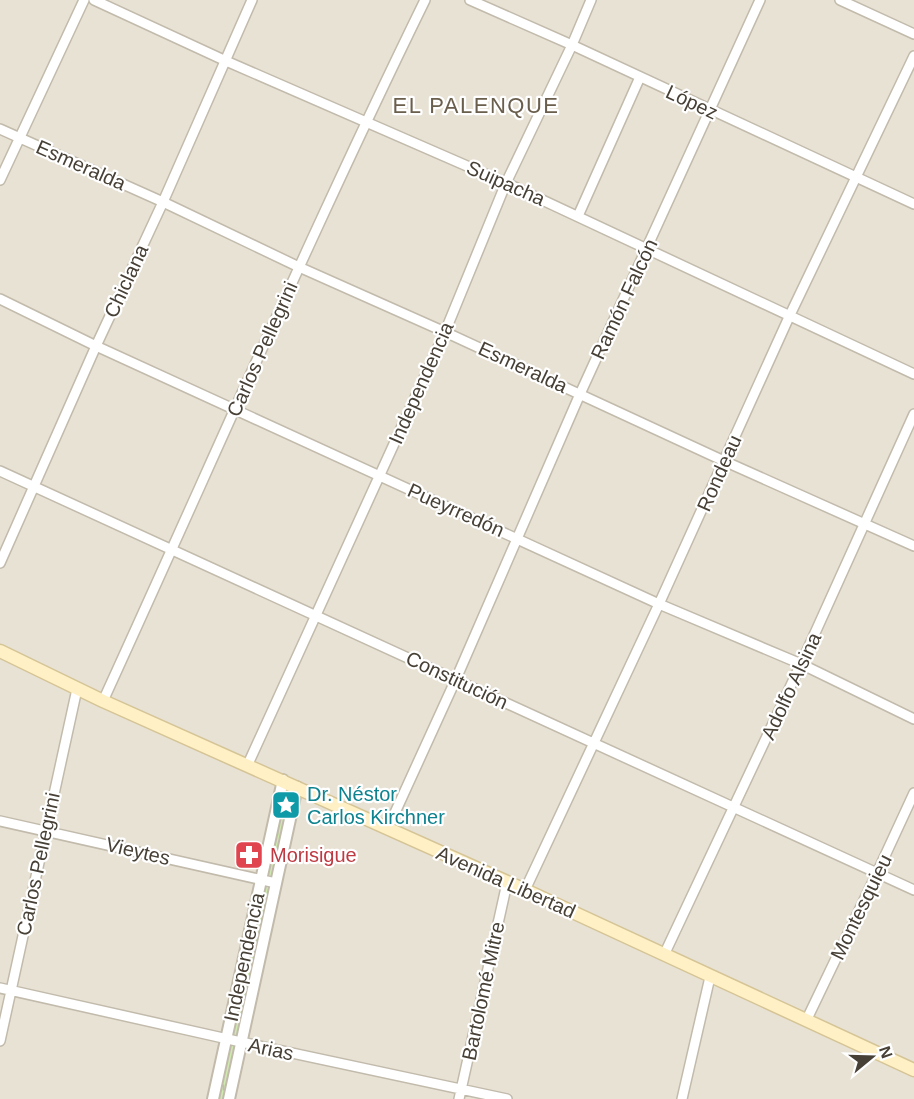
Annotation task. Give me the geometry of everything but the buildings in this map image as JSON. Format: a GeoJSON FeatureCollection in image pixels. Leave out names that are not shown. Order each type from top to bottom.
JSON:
{"type":"FeatureCollection","features":[{"type":"Feature","properties":{"kind":"main road","name":"Avenida Libertad"},"geometry":{"type":"LineString","coordinates":[[0,651],[103,701],[525,890],[914,1070]]}},
{"type":"Feature","properties":{"kind":"street"},"geometry":{"type":"LineString","coordinates":[[0,180],[84,0]]}},
{"type":"Feature","properties":{"kind":"street","name":"Suipacha"},"geometry":{"type":"LineString","coordinates":[[94,0],[226,61],[366,120],[506,183],[914,374]]}},
{"type":"Feature","properties":{"kind":"street","name":"Chiclana"},"geometry":{"type":"LineString","coordinates":[[0,563],[252,0]]}},
{"type":"Feature","properties":{"kind":"street","name":"Carlos Pellegrini"},"geometry":{"type":"LineString","coordinates":[[103,701],[366,120],[425,0]]}},
{"type":"Feature","properties":{"kind":"street","name":"López"},"geometry":{"type":"LineString","coordinates":[[470,0],[573,45],[914,204]]}},
{"type":"Feature","properties":{"kind":"street","name":"Independencia"},"geometry":{"type":"LineString","coordinates":[[248,764],[445,332],[506,183],[573,45],[591,0]]}},
{"type":"Feature","properties":{"kind":"street","name":"Ramón Falcón"},"geometry":{"type":"LineString","coordinates":[[388,828],[456,679],[580,394],[648,250],[760,0]]}},
{"type":"Feature","properties":{"kind":"street"},"geometry":{"type":"LineString","coordinates":[[840,0],[914,34]]}},
{"type":"Feature","properties":{"kind":"street","name":"Rondeau"},"geometry":{"type":"LineString","coordinates":[[525,890],[659,604],[789,316],[914,56]]}},
{"type":"Feature","properties":{"kind":"street"},"geometry":{"type":"LineString","coordinates":[[578,216],[640,77]]}},
{"type":"Feature","properties":{"kind":"street","name":"Esmeralda"},"geometry":{"type":"LineString","coordinates":[[0,129],[914,546]]}},
{"type":"Feature","properties":{"kind":"street","name":"Pueyrredón"},"geometry":{"type":"LineString","coordinates":[[0,299],[96,346],[659,604],[801,664],[914,719]]}},
{"type":"Feature","properties":{"kind":"street","name":"Adolfo Alsina"},"geometry":{"type":"LineString","coordinates":[[663,955],[801,664],[914,414]]}},
{"type":"Feature","properties":{"kind":"street","name":"Constitución"},"geometry":{"type":"LineString","coordinates":[[0,471],[914,890]]}},
{"type":"Feature","properties":{"kind":"street","name":"Carlos Pellegrini"},"geometry":{"type":"LineString","coordinates":[[0,1041],[77,688]]}},
{"type":"Feature","properties":{"kind":"street","name":"Independencia"},"geometry":{"type":"LineString","coordinates":[[213,1099],[283,780]]}},
{"type":"Feature","properties":{"kind":"street","name":"Independencia"},"geometry":{"type":"LineString","coordinates":[[229,1099],[297,787]]}},
{"type":"Feature","properties":{"kind":"street","name":"Montesquieu"},"geometry":{"type":"LineString","coordinates":[[806,1021],[914,793]]}},
{"type":"Feature","properties":{"kind":"street","name":"Vieytes"},"geometry":{"type":"LineString","coordinates":[[0,821],[276,883]]}},
{"type":"Feature","properties":{"kind":"street","name":"Bartolomé Mitre"},"geometry":{"type":"LineString","coordinates":[[460,1094],[507,883]]}},
{"type":"Feature","properties":{"kind":"street"},"geometry":{"type":"LineString","coordinates":[[682,1099],[710,977]]}},
{"type":"Feature","properties":{"kind":"street","name":"Arias"},"geometry":{"type":"LineString","coordinates":[[0,988],[460,1094],[507,1099]]}},
{"type":"Feature","properties":{"kind":"shaded area"},"geometry":{"type":"Polygon","coordinates":[[[0,0],[914,0],[914,1099],[0,1099],[0,0]]]}},
{"type":"Feature","properties":{"kind":"green space"},"geometry":{"type":"Polygon","coordinates":[[[283,780],[297,787],[229,1099],[213,1099],[283,780]]]}},
{"type":"Feature","properties":{"kind":"place","name":"Dr. Néstor Carlos Kirchner"},"geometry":{"type":"Point","coordinates":[286,805]}},
{"type":"Feature","properties":{"kind":"place","name":"Morisigue"},"geometry":{"type":"Point","coordinates":[249,855]}},
{"type":"Feature","properties":{"kind":"district","name":"EL PALENQUE"},"geometry":{"type":"Point","coordinates":[476,105]}}]}
